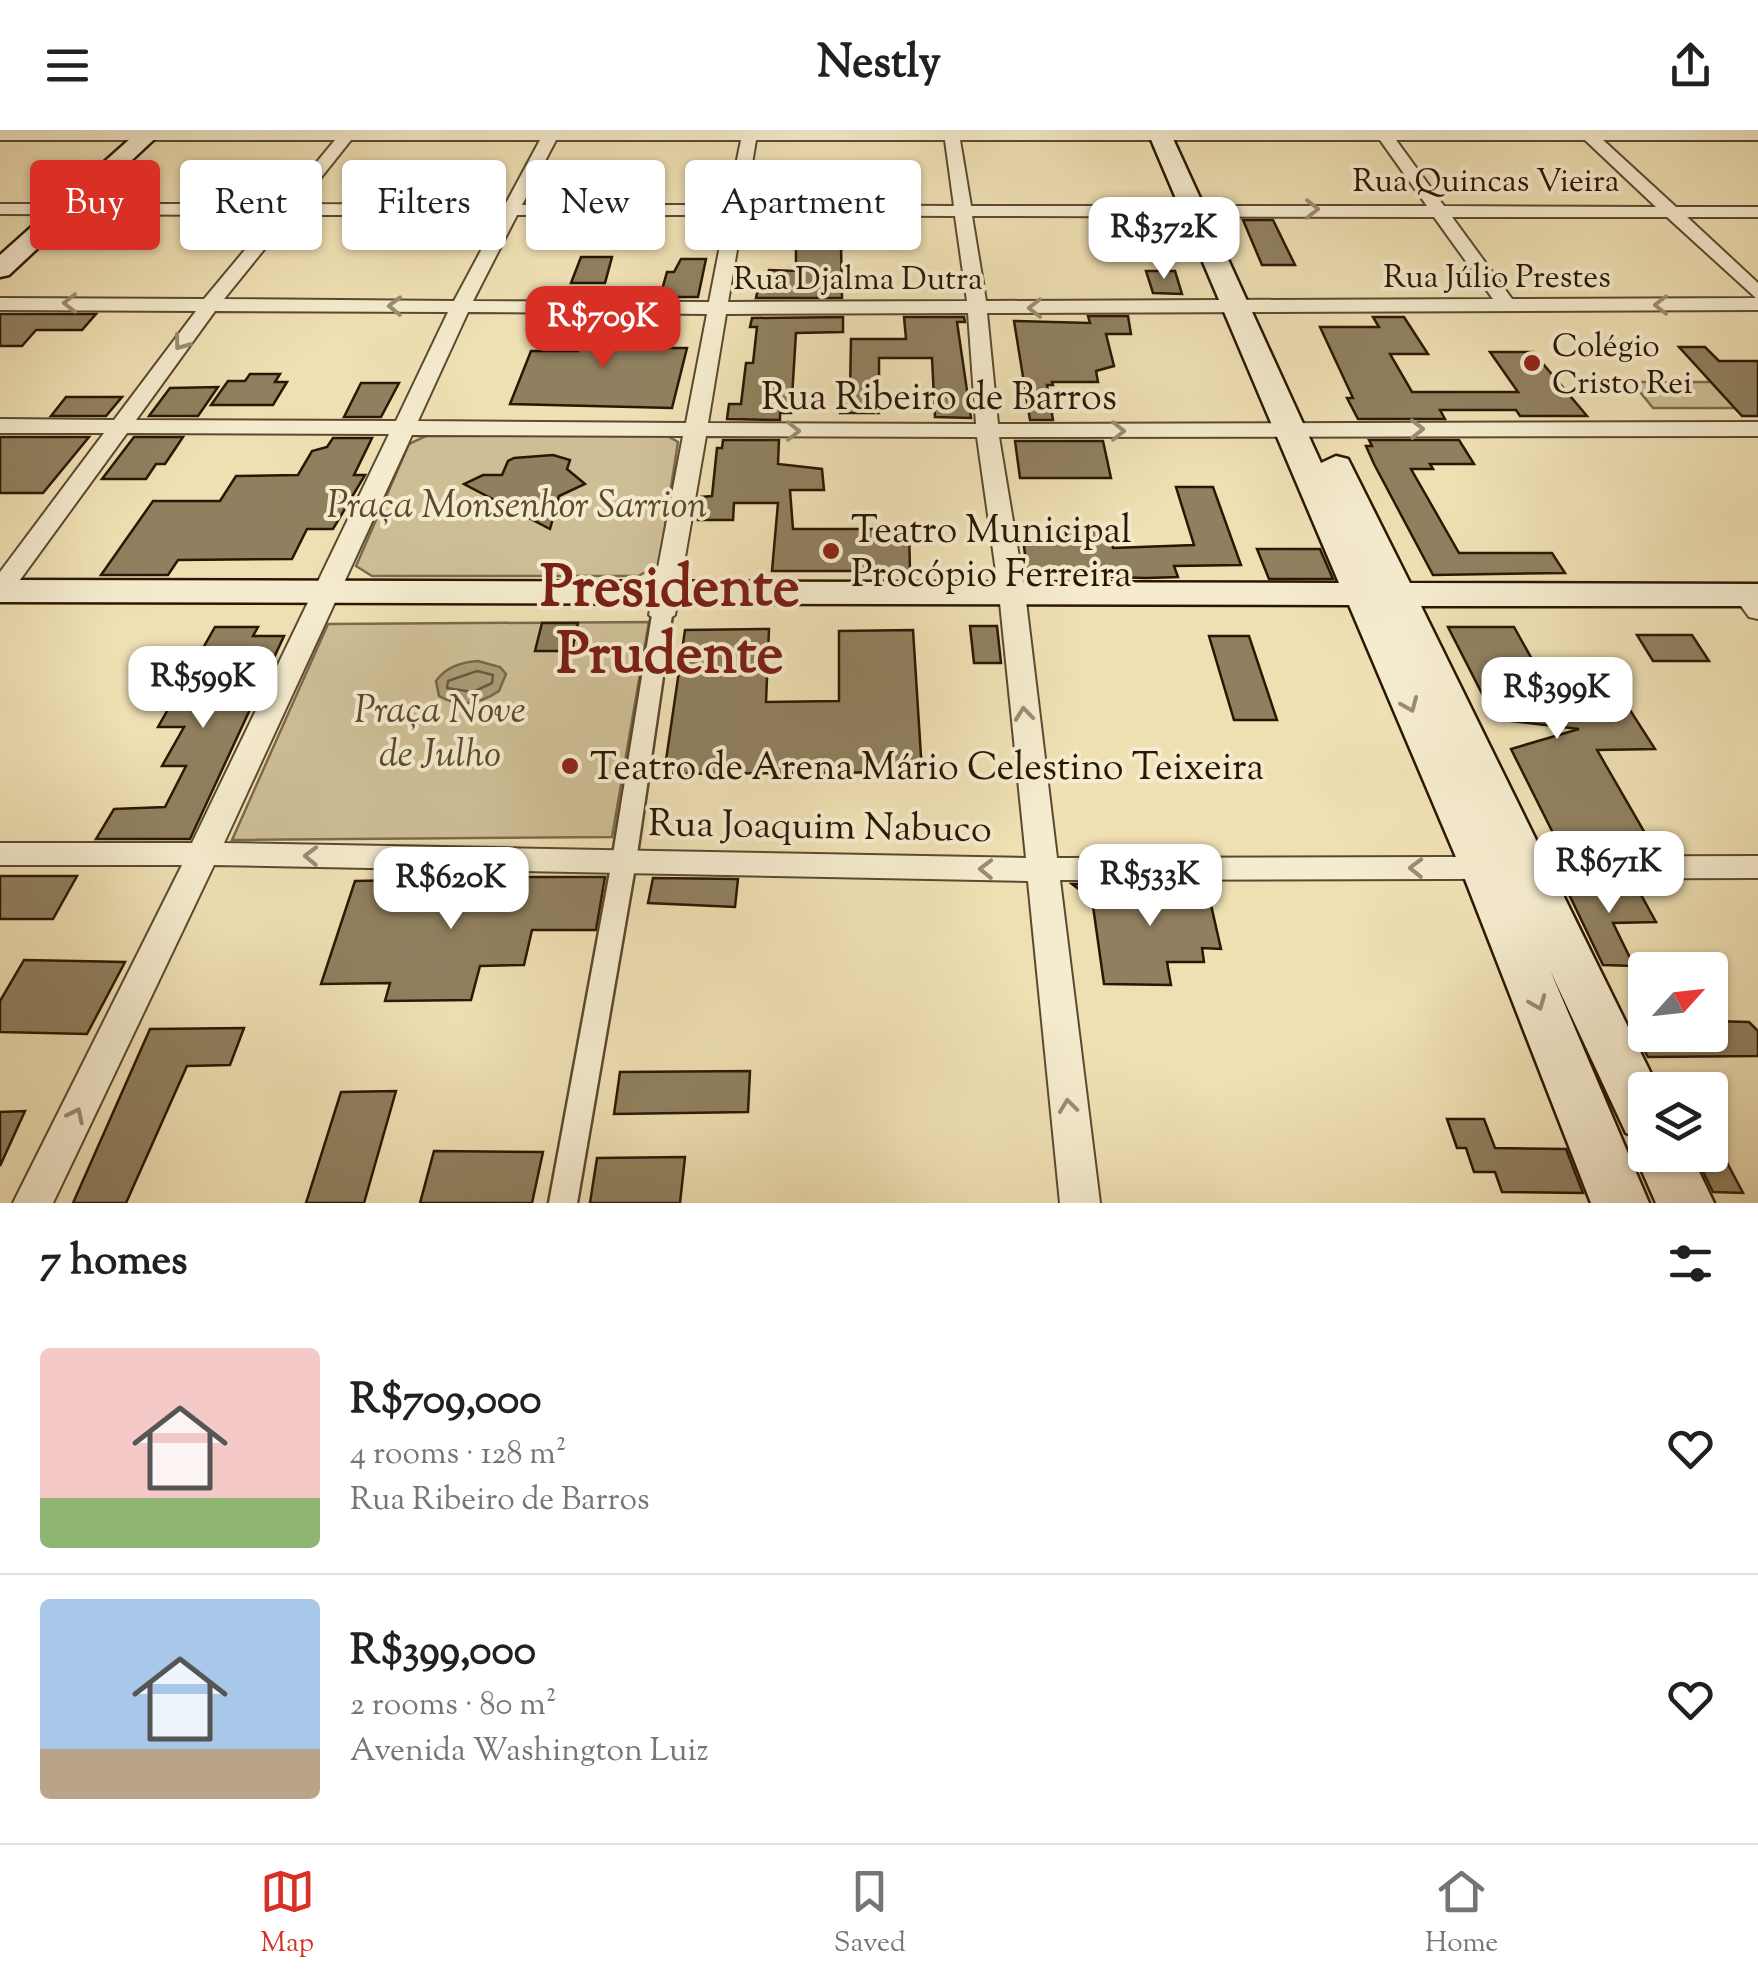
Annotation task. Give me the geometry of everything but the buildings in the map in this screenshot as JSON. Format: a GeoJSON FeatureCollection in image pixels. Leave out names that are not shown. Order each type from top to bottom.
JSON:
{"type":"FeatureCollection","features":[{"type":"Feature","properties":{"kind":"main road"},"geometry":{"type":"LineString","coordinates":[[1169,132],[1506,868],[1628,1087]]}},
{"type":"Feature","properties":{"kind":"main road"},"geometry":{"type":"LineString","coordinates":[[109,160],[138,133]]}},
{"type":"Feature","properties":{"kind":"main road"},"geometry":{"type":"LineString","coordinates":[[0,247],[30,226]]}},
{"type":"Feature","properties":{"kind":"main road"},"geometry":{"type":"LineString","coordinates":[[0,269],[30,236]]}},
{"type":"Feature","properties":{"kind":"main road"},"geometry":{"type":"LineString","coordinates":[[0,590],[320,601],[664,604],[1755,604]]}},
{"type":"Feature","properties":{"kind":"main road"},"geometry":{"type":"LineString","coordinates":[[0,611],[320,601]]}},
{"type":"Feature","properties":{"kind":"main road"},"geometry":{"type":"LineString","coordinates":[[1506,868],[1620,1203]]}},
{"type":"Feature","properties":{"kind":"main road"},"geometry":{"type":"LineString","coordinates":[[1671,1172],[1685,1203]]}},
{"type":"Feature","properties":{"kind":"street"},"geometry":{"type":"LineString","coordinates":[[322,166],[349,132]]}},
{"type":"Feature","properties":{"kind":"street"},"geometry":{"type":"LineString","coordinates":[[33,1203],[203,854],[460,308],[552,132]]}},
{"type":"Feature","properties":{"kind":"street"},"geometry":{"type":"LineString","coordinates":[[744,160],[750,132]]}},
{"type":"Feature","properties":{"kind":"street"},"geometry":{"type":"LineString","coordinates":[[1382,132],[1508,306]]}},
{"type":"Feature","properties":{"kind":"street"},"geometry":{"type":"LineString","coordinates":[[1587,132],[1758,293]]}},
{"type":"Feature","properties":{"kind":"street"},"geometry":{"type":"LineString","coordinates":[[951,133],[977,307],[986,430],[1013,604],[1080,1203]]}},
{"type":"Feature","properties":{"kind":"street"},"geometry":{"type":"LineString","coordinates":[[0,135],[1758,135]]}},
{"type":"Feature","properties":{"kind":"street","name":"Rua Quincas Vieira"},"geometry":{"type":"LineString","coordinates":[[0,210],[30,210]]}},
{"type":"Feature","properties":{"kind":"street","name":"Rua Quincas Vieira"},"geometry":{"type":"LineString","coordinates":[[322,210],[685,211]]}},
{"type":"Feature","properties":{"kind":"street","name":"Rua Quincas Vieira"},"geometry":{"type":"LineString","coordinates":[[921,210],[1758,212]]}},
{"type":"Feature","properties":{"kind":"street"},"geometry":{"type":"LineString","coordinates":[[0,590],[254,250]]}},
{"type":"Feature","properties":{"kind":"street"},"geometry":{"type":"LineString","coordinates":[[564,1203],[727,250]]}},
{"type":"Feature","properties":{"kind":"street","name":"Rua Djalma Dutra"},"geometry":{"type":"LineString","coordinates":[[0,304],[1250,308]]}},
{"type":"Feature","properties":{"kind":"street","name":"Rua Júlio Prestes"},"geometry":{"type":"LineString","coordinates":[[1250,308],[1758,304]]}},
{"type":"Feature","properties":{"kind":"street","name":"Rua Ribeiro de Barros"},"geometry":{"type":"LineString","coordinates":[[0,426],[1306,431],[1758,428]]}},
{"type":"Feature","properties":{"kind":"street","name":"Rua Joaquim Nabuco"},"geometry":{"type":"LineString","coordinates":[[0,854],[203,854],[1040,870],[1140,866],[1758,868]]}},
{"type":"Feature","properties":{"kind":"green space"},"geometry":{"type":"Polygon","coordinates":[[[1632,382],[1711,382],[1735,408],[1653,408],[1632,382]]]}},
{"type":"Feature","properties":{"kind":"green space","name":"Praça Monsenhor Sarrion"},"geometry":{"type":"Polygon","coordinates":[[[432,433],[662,433],[678,442],[659,565],[638,576],[372,576],[356,566],[409,444],[432,433]]]}},
{"type":"Feature","properties":{"kind":"green space","name":"Praça Nove de Julho"},"geometry":{"type":"Polygon","coordinates":[[[649,622],[612,837],[232,840],[328,624],[649,622]]]}},
{"type":"Feature","properties":{"kind":"water"},"geometry":{"type":"Polygon","coordinates":[[[478,661],[500,667],[506,674],[499,691],[469,703],[439,696],[436,681],[444,672],[478,661]]]}},
{"type":"Feature","properties":{"kind":"place","name":"Colégio Cristo Rei"},"geometry":{"type":"Point","coordinates":[1532,363]}},
{"type":"Feature","properties":{"kind":"place","name":"Teatro Municipal Procópio Ferreira"},"geometry":{"type":"Point","coordinates":[831,551]}},
{"type":"Feature","properties":{"kind":"place","name":"Teatro de Arena Mário Celestino Teixeira"},"geometry":{"type":"Point","coordinates":[570,766]}},
{"type":"Feature","properties":{"kind":"district","name":"Presidente Prudente"},"geometry":{"type":"Point","coordinates":[670,618]}}]}
